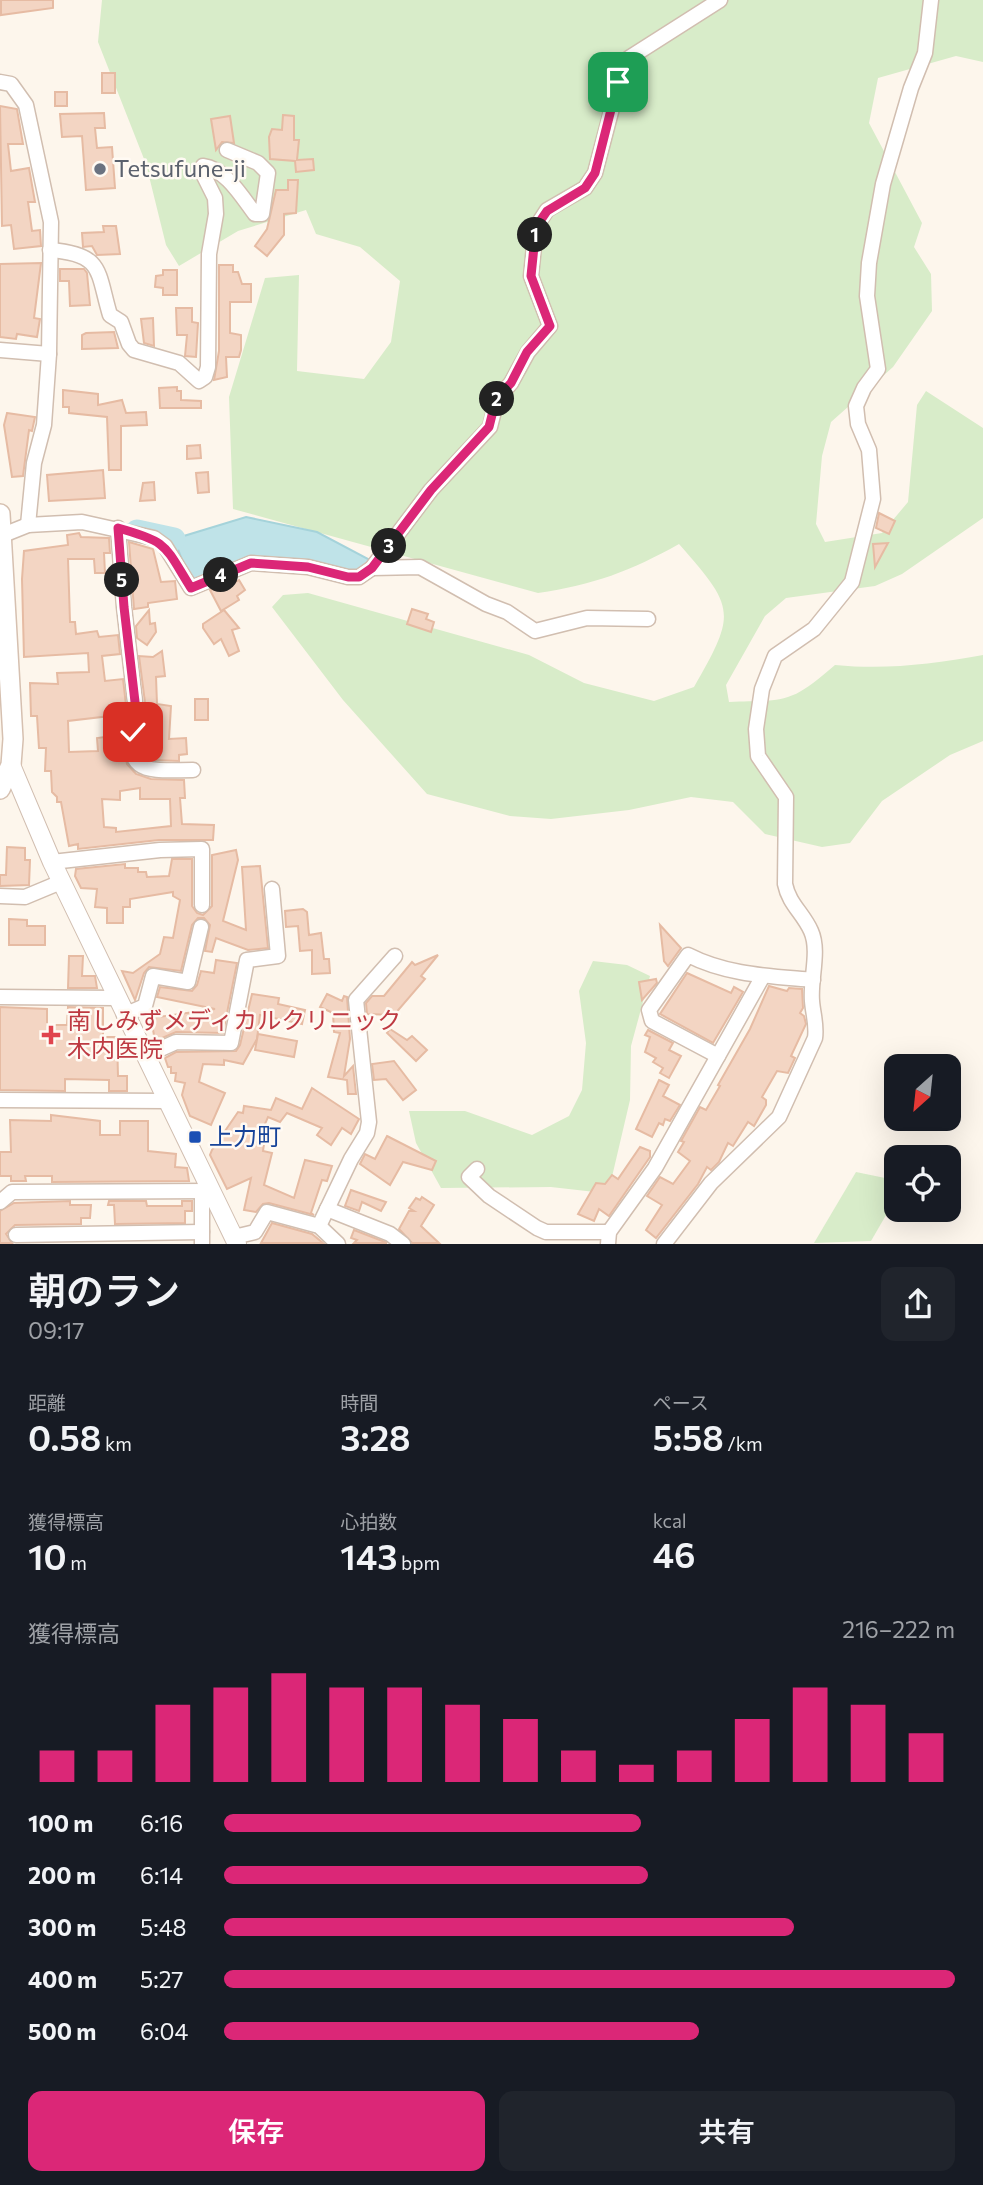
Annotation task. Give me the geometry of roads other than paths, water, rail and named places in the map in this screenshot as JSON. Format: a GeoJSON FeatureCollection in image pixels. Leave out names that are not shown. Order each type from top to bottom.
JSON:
{"type":"FeatureCollection","features":[{"type":"Feature","properties":{"kind":"main road"},"geometry":{"type":"LineString","coordinates":[[0,514],[3,535],[6,739],[12,765],[0,789]]}},
{"type":"Feature","properties":{"kind":"street"},"geometry":{"type":"LineString","coordinates":[[3,535],[28,525],[82,522],[154,538],[165,546],[191,588],[251,563],[308,567],[348,577],[359,577],[372,568],[431,490],[489,427],[496,399],[511,383],[527,352],[550,326],[531,276],[536,227],[547,211],[585,188],[595,173],[622,70],[629,58],[720,0]]}},
{"type":"Feature","properties":{"kind":"street"},"geometry":{"type":"LineString","coordinates":[[664,1244],[711,1183],[786,1107],[815,1038],[810,929],[788,897],[785,884],[786,797],[758,756],[756,729],[762,689],[775,656],[814,629],[852,582],[860,560],[873,499],[873,480],[856,406],[864,388],[878,369],[867,296],[869,263],[883,184],[911,88],[925,53],[931,0]]}},
{"type":"Feature","properties":{"kind":"street"},"geometry":{"type":"LineString","coordinates":[[0,82],[11,84],[26,105],[51,222],[50,354],[44,425],[34,463],[28,525]]}},
{"type":"Feature","properties":{"kind":"street"},"geometry":{"type":"LineString","coordinates":[[50,250],[75,252],[98,269],[110,315],[121,322],[129,345],[134,350],[179,363],[199,381],[205,377],[208,367],[209,254],[216,214],[215,198],[201,170],[203,166],[211,167],[239,190],[255,214],[262,215],[265,208],[268,173],[258,163],[227,150]]}},
{"type":"Feature","properties":{"kind":"street"},"geometry":{"type":"LineString","coordinates":[[0,351],[50,354]]}},
{"type":"Feature","properties":{"kind":"street"},"geometry":{"type":"LineString","coordinates":[[118,528],[137,719],[133,732],[134,759],[139,766],[148,770],[193,770]]}},
{"type":"Feature","properties":{"kind":"street"},"geometry":{"type":"LineString","coordinates":[[372,568],[420,567],[486,604],[507,612],[535,631],[587,618],[648,620]]}},
{"type":"Feature","properties":{"kind":"street"},"geometry":{"type":"LineString","coordinates":[[12,765],[61,883],[167,1101],[206,1191],[235,1240],[255,1232],[267,1212],[319,1226],[338,1244]]}},
{"type":"Feature","properties":{"kind":"street"},"geometry":{"type":"LineString","coordinates":[[52,862],[160,850],[202,849],[202,905]]}},
{"type":"Feature","properties":{"kind":"street"},"geometry":{"type":"LineString","coordinates":[[0,897],[25,897],[61,883]]}},
{"type":"Feature","properties":{"kind":"street"},"geometry":{"type":"LineString","coordinates":[[145,1056],[176,1042],[231,1043],[247,960],[278,956],[272,890]]}},
{"type":"Feature","properties":{"kind":"street"},"geometry":{"type":"LineString","coordinates":[[124,1015],[145,1006],[153,976],[188,982],[201,927]]}},
{"type":"Feature","properties":{"kind":"street"},"geometry":{"type":"LineString","coordinates":[[718,1056],[652,1021],[649,1010],[688,955],[709,965],[764,976],[813,980]]}},
{"type":"Feature","properties":{"kind":"street"},"geometry":{"type":"LineString","coordinates":[[319,1226],[367,1133],[369,1122],[356,1000],[395,956]]}},
{"type":"Feature","properties":{"kind":"street"},"geometry":{"type":"LineString","coordinates":[[477,1169],[469,1177],[489,1196],[537,1228],[546,1232],[608,1238],[655,1168],[764,976]]}},
{"type":"Feature","properties":{"kind":"street"},"geometry":{"type":"LineString","coordinates":[[0,997],[116,998]]}},
{"type":"Feature","properties":{"kind":"street"},"geometry":{"type":"LineString","coordinates":[[0,1100],[167,1101]]}},
{"type":"Feature","properties":{"kind":"street"},"geometry":{"type":"LineString","coordinates":[[0,1202],[12,1192],[206,1191]]}},
{"type":"Feature","properties":{"kind":"street"},"geometry":{"type":"LineString","coordinates":[[16,1235],[202,1238],[206,1191]]}},
{"type":"Feature","properties":{"kind":"street"},"geometry":{"type":"LineString","coordinates":[[327,1209],[390,1234],[404,1244]]}},
{"type":"Feature","properties":{"kind":"water"},"geometry":{"type":"Polygon","coordinates":[[[246,517],[317,532],[370,560],[358,574],[250,561],[192,585],[174,539],[246,517]]]}},
{"type":"Feature","properties":{"kind":"waterway"},"geometry":{"type":"LineString","coordinates":[[137,531],[174,539]]}},
{"type":"Feature","properties":{"kind":"place","name":"Tetsufune-ji"},"geometry":{"type":"Point","coordinates":[100,169]}},
{"type":"Feature","properties":{"kind":"place","name":"南しみずメディカルクリニック 木内医院"},"geometry":{"type":"Point","coordinates":[51,1035]}},
{"type":"Feature","properties":{"kind":"place","name":"上力町"},"geometry":{"type":"Point","coordinates":[195,1137]}}]}
